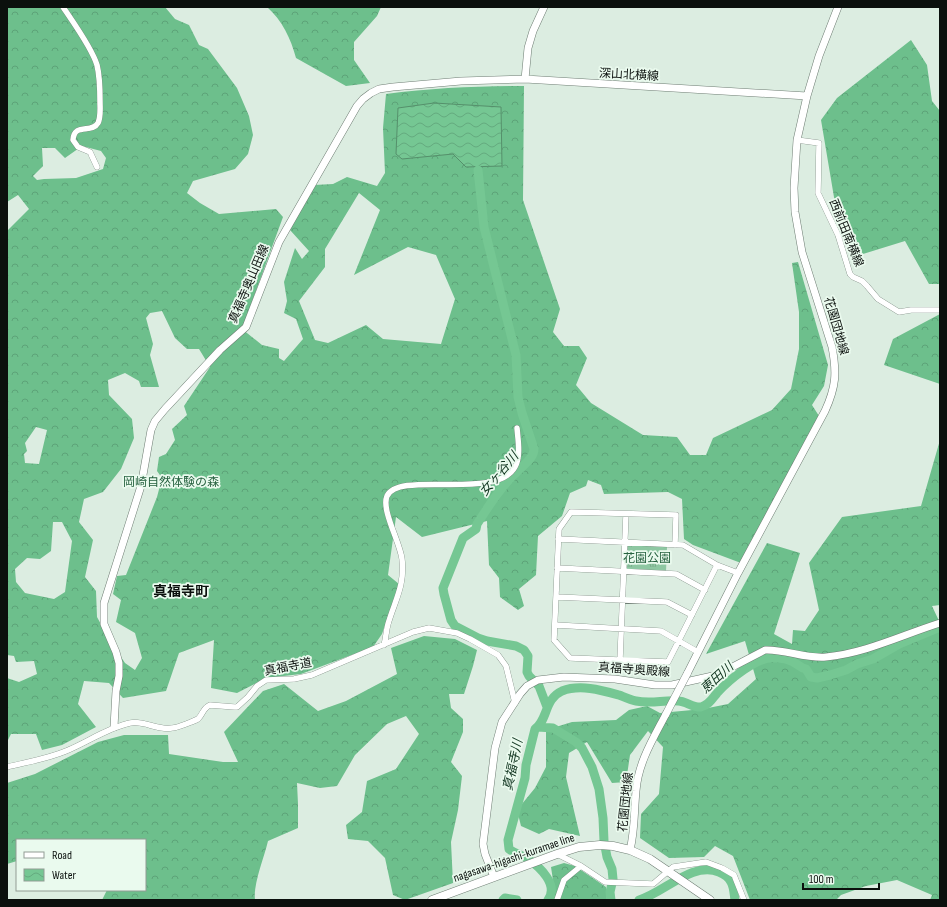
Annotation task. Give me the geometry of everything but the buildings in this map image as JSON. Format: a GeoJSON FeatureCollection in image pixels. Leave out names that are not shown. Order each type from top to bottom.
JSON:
{"type":"FeatureCollection","features":[{"type":"Feature","properties":{"kind":"main road","name":"nagasawa-higashi-kuramae line"},"geometry":{"type":"LineString","coordinates":[[432,900],[557,854],[580,847],[600,845],[630,850],[670,872],[710,900]]}},
{"type":"Feature","properties":{"kind":"street"},"geometry":{"type":"LineString","coordinates":[[63,7],[92,53],[97,65],[100,90],[100,114],[98,123],[95,126],[75,132],[73,140],[78,147],[90,152],[97,167]]}},
{"type":"Feature","properties":{"kind":"street"},"geometry":{"type":"LineString","coordinates":[[525,79],[528,48],[533,31],[544,7]]}},
{"type":"Feature","properties":{"kind":"street","name":"花園団地線"},"geometry":{"type":"LineString","coordinates":[[630,850],[634,832],[636,791],[644,758],[738,573],[825,410],[835,383],[835,362],[832,347],[802,252],[795,212],[794,188],[797,140],[807,96],[819,56],[838,7]]}},
{"type":"Feature","properties":{"kind":"street","name":"深山北横線"},"geometry":{"type":"LineString","coordinates":[[525,79],[807,96]]}},
{"type":"Feature","properties":{"kind":"street","name":"真福寺奥山田線"},"geometry":{"type":"LineString","coordinates":[[114,727],[119,663],[104,624],[104,603],[141,486],[150,430],[155,421],[220,350],[246,327],[279,242],[363,99],[379,89],[393,87],[461,81],[525,79]]}},
{"type":"Feature","properties":{"kind":"street","name":"西前田南横線"},"geometry":{"type":"LineString","coordinates":[[797,140],[819,143],[818,193],[838,236],[850,274],[862,281],[878,299],[899,312],[911,310],[940,310]]}},
{"type":"Feature","properties":{"kind":"street"},"geometry":{"type":"LineString","coordinates":[[384,645],[388,624],[400,592],[403,570],[399,544],[386,510],[388,495],[392,489],[404,487],[426,484],[479,484],[494,482],[506,476],[513,471],[517,462],[518,428]]}},
{"type":"Feature","properties":{"kind":"street"},"geometry":{"type":"LineString","coordinates":[[675,545],[676,515],[571,512],[559,529],[554,640],[570,658],[668,662],[718,565]]}},
{"type":"Feature","properties":{"kind":"street"},"geometry":{"type":"LineString","coordinates":[[620,660],[626,514]]}},
{"type":"Feature","properties":{"kind":"street"},"geometry":{"type":"LineString","coordinates":[[558,540],[683,545],[718,565],[738,573]]}},
{"type":"Feature","properties":{"kind":"street"},"geometry":{"type":"LineString","coordinates":[[557,568],[676,574],[705,590]]}},
{"type":"Feature","properties":{"kind":"street"},"geometry":{"type":"LineString","coordinates":[[557,597],[667,602],[692,615]]}},
{"type":"Feature","properties":{"kind":"street","name":"真福寺奥殿線"},"geometry":{"type":"LineString","coordinates":[[494,877],[483,844],[495,748],[502,722],[527,686],[538,680],[575,677],[625,680],[655,685],[672,685],[717,675],[765,650],[825,657],[868,649],[940,623]]}},
{"type":"Feature","properties":{"kind":"street"},"geometry":{"type":"LineString","coordinates":[[555,625],[661,631],[698,652]]}},
{"type":"Feature","properties":{"kind":"street"},"geometry":{"type":"LineString","coordinates":[[384,645],[413,632],[430,628],[457,633],[470,638],[498,655],[506,666],[515,703]]}},
{"type":"Feature","properties":{"kind":"street","name":"真福寺道"},"geometry":{"type":"LineString","coordinates":[[7,766],[55,756],[114,727],[132,722],[158,728],[172,729],[198,718],[205,708],[212,704],[222,707],[237,707],[257,686],[266,680],[294,679],[312,675],[384,645]]}},
{"type":"Feature","properties":{"kind":"street"},"geometry":{"type":"LineString","coordinates":[[557,854],[581,866],[607,882],[616,883],[653,884],[670,872],[673,866],[706,862],[722,868],[734,875],[744,900]]}},
{"type":"Feature","properties":{"kind":"street"},"geometry":{"type":"LineString","coordinates":[[557,900],[564,880],[581,866]]}},
{"type":"Feature","properties":{"kind":"green space","name":"岡崎自然体験の森"},"geometry":{"type":"Polygon","coordinates":[[[7,7],[165,7],[175,19],[189,25],[199,45],[208,49],[237,88],[249,116],[253,135],[248,154],[235,169],[193,181],[187,193],[200,203],[219,214],[276,209],[283,217],[242,329],[262,345],[279,349],[279,358],[284,361],[303,339],[296,319],[284,313],[287,301],[284,282],[295,248],[302,259],[309,251],[290,230],[314,185],[333,184],[347,177],[377,186],[385,173],[383,128],[386,94],[420,90],[490,86],[524,86],[523,200],[560,309],[553,332],[564,346],[579,346],[587,358],[576,385],[591,403],[643,435],[677,437],[690,455],[706,455],[713,438],[772,410],[791,389],[799,349],[799,312],[792,263],[798,262],[828,365],[824,386],[812,405],[819,416],[741,563],[693,545],[684,539],[682,499],[668,492],[604,494],[601,485],[588,480],[586,486],[570,493],[562,516],[538,536],[536,575],[519,589],[524,606],[518,610],[500,597],[499,578],[489,565],[487,521],[422,537],[396,517],[388,575],[399,584],[382,634],[373,647],[301,674],[266,678],[237,693],[211,688],[214,640],[179,653],[166,691],[123,698],[109,683],[84,681],[78,704],[96,727],[62,745],[42,750],[36,734],[11,734],[7,742],[7,678],[19,682],[37,674],[34,661],[16,662],[14,656],[7,655],[7,231],[29,209],[18,195],[7,202],[7,7]],[[82,146],[65,158],[55,148],[42,148],[43,166],[33,176],[37,180],[76,178],[103,169],[106,158],[101,151],[82,146]],[[359,193],[325,249],[325,267],[299,301],[315,340],[328,343],[366,325],[383,339],[441,344],[455,299],[436,255],[408,247],[354,275],[380,210],[359,193]],[[162,311],[150,313],[146,318],[153,344],[150,355],[159,387],[141,387],[139,381],[125,373],[108,380],[109,395],[132,419],[134,438],[121,469],[103,492],[84,499],[79,522],[93,540],[85,577],[96,591],[97,617],[125,663],[135,670],[142,658],[135,633],[116,622],[121,600],[113,594],[117,576],[126,575],[157,497],[162,478],[157,471],[159,457],[166,454],[175,440],[172,429],[187,415],[184,406],[210,367],[199,349],[187,349],[175,338],[162,311]],[[36,427],[25,443],[27,451],[24,454],[25,463],[39,464],[47,430],[36,427]],[[53,522],[51,551],[40,559],[27,558],[15,569],[16,582],[25,593],[54,599],[65,592],[72,541],[62,522],[53,522]]]}},
{"type":"Feature","properties":{"kind":"green space"},"geometry":{"type":"Polygon","coordinates":[[[267,7],[381,7],[377,16],[354,42],[354,60],[370,83],[346,86],[296,58],[285,30],[267,7]]]}},
{"type":"Feature","properties":{"kind":"green space"},"geometry":{"type":"Polygon","coordinates":[[[911,40],[927,65],[932,101],[940,111],[940,284],[929,284],[905,241],[863,254],[837,215],[821,120],[837,98],[911,40]]]}},
{"type":"Feature","properties":{"kind":"green space"},"geometry":{"type":"Polygon","coordinates":[[[940,314],[940,384],[884,365],[893,339],[940,314]]]}},
{"type":"Feature","properties":{"kind":"green space"},"geometry":{"type":"Polygon","coordinates":[[[940,440],[940,605],[932,606],[940,623],[940,900],[930,900],[932,895],[897,880],[866,886],[841,895],[836,900],[750,900],[733,856],[715,846],[704,857],[669,858],[640,838],[641,814],[659,794],[663,747],[648,731],[630,755],[626,782],[612,783],[587,742],[569,753],[566,777],[580,836],[549,829],[539,834],[521,826],[517,810],[535,788],[546,767],[546,730],[572,722],[616,720],[629,710],[647,706],[660,713],[703,709],[728,704],[756,679],[745,641],[706,654],[767,543],[800,553],[774,634],[792,644],[793,630],[805,631],[819,610],[809,563],[842,517],[921,506],[940,440]]]}},
{"type":"Feature","properties":{"kind":"green space","name":"花園公園"},"geometry":{"type":"Polygon","coordinates":[[[627,544],[667,547],[666,572],[627,571],[627,544]]]}},
{"type":"Feature","properties":{"kind":"green space"},"geometry":{"type":"Polygon","coordinates":[[[424,636],[455,639],[477,650],[464,694],[449,694],[451,708],[463,719],[463,732],[451,762],[462,776],[458,810],[451,842],[453,883],[405,900],[393,895],[385,858],[368,841],[348,839],[346,825],[362,812],[367,781],[396,769],[419,734],[406,716],[387,724],[355,755],[337,786],[320,788],[297,783],[298,828],[268,841],[257,879],[255,900],[102,900],[106,891],[146,891],[146,839],[16,839],[16,861],[7,864],[7,783],[35,774],[98,742],[124,735],[168,735],[169,754],[223,762],[238,762],[224,732],[263,691],[284,684],[318,711],[346,701],[397,674],[391,648],[424,636]]]}},
{"type":"Feature","properties":{"kind":"green space"},"geometry":{"type":"Polygon","coordinates":[[[564,863],[575,866],[606,887],[607,900],[553,900],[554,887],[551,867],[564,863]]]}},
{"type":"Feature","properties":{"kind":"water"},"geometry":{"type":"Polygon","coordinates":[[[434,103],[501,107],[502,166],[466,167],[453,154],[402,159],[396,154],[398,108],[434,103]]]}},
{"type":"Feature","properties":{"kind":"waterway","name":"女ヶ谷川"},"geometry":{"type":"LineString","coordinates":[[478,170],[484,227],[516,355],[518,397],[534,452],[529,460],[497,495],[477,524],[476,529],[463,538],[443,588],[451,620],[455,626],[478,638],[516,646],[524,650],[528,656],[527,672],[539,686],[547,707]]}},
{"type":"Feature","properties":{"kind":"waterway","name":"恵田川"},"geometry":{"type":"LineString","coordinates":[[548,900],[551,894],[551,888],[547,877],[533,862],[509,849],[508,840],[525,778],[526,765],[535,729],[539,725],[549,704],[556,695],[569,689],[590,688],[636,701],[678,701],[701,707],[712,700],[722,688],[744,670],[768,658],[782,658],[789,660],[806,669],[811,677],[817,678],[846,670],[857,664],[873,659],[899,644],[940,627]]}},
{"type":"Feature","properties":{"kind":"waterway","name":"真福寺川"},"geometry":{"type":"LineString","coordinates":[[538,727],[553,728],[576,742],[582,748],[592,767],[599,789],[603,818],[604,841],[607,857],[612,869],[613,879],[610,892],[611,900]]}},
{"type":"Feature","properties":{"kind":"waterway","name":"真福寺川"},"geometry":{"type":"LineString","coordinates":[[639,900],[688,874],[709,870],[719,872],[729,879],[733,886],[735,900]]}},
{"type":"Feature","properties":{"kind":"waterway","name":"真福寺川"},"geometry":{"type":"LineString","coordinates":[[503,900],[505,898],[517,900]]}},
{"type":"Feature","properties":{"kind":"district","name":"真福寺町"},"geometry":{"type":"Point","coordinates":[181,591]}}]}
